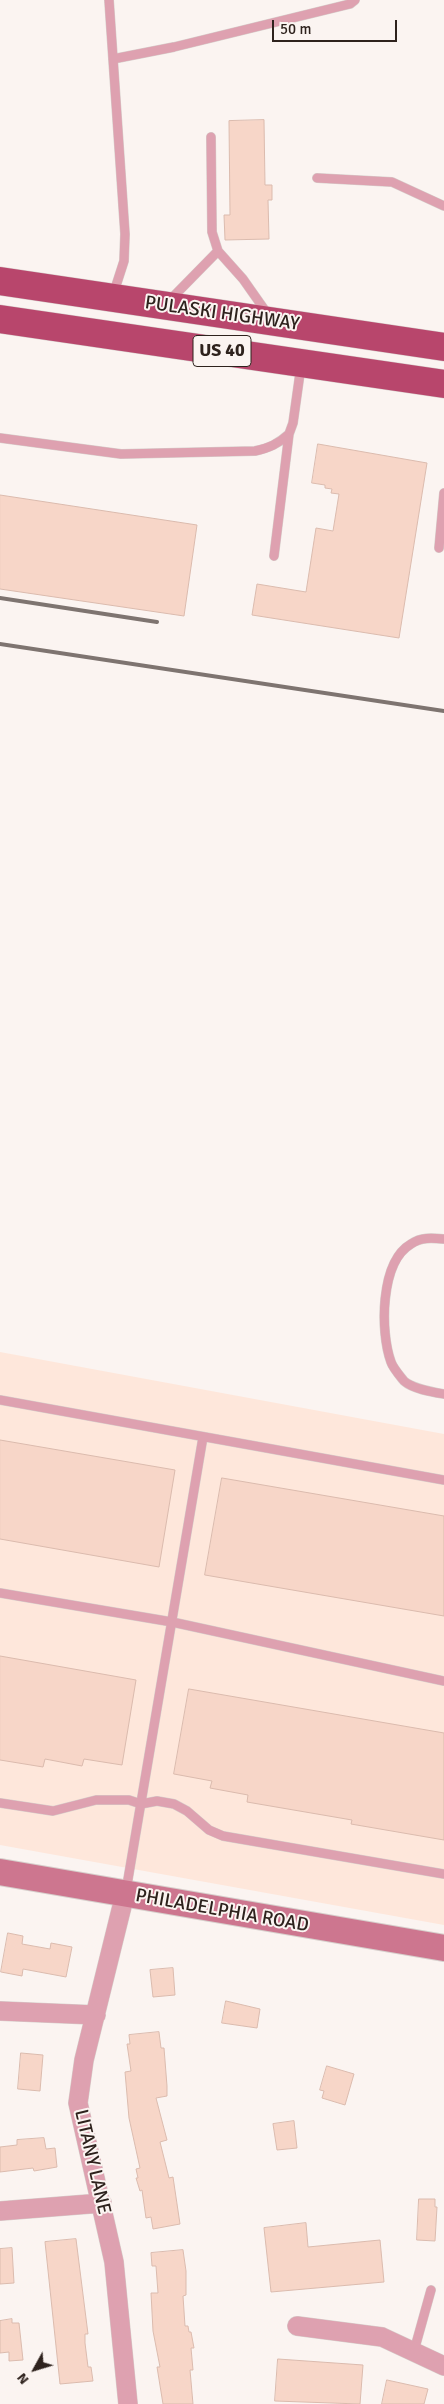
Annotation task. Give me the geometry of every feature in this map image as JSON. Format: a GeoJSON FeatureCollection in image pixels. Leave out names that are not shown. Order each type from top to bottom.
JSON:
{"type":"FeatureCollection","features":[{"type":"Feature","properties":{"kind":"highway","name":"PULASKI HIGHWAY"},"geometry":{"type":"LineString","coordinates":[[0,281],[444,347]]}},
{"type":"Feature","properties":{"kind":"highway","name":"PULASKI HIGHWAY"},"geometry":{"type":"LineString","coordinates":[[0,319],[444,384]]}},
{"type":"Feature","properties":{"kind":"main road","name":"PHILADELPHIA ROAD"},"geometry":{"type":"LineString","coordinates":[[0,1872],[444,1948]]}},
{"type":"Feature","properties":{"kind":"street","name":"LITANY LANE"},"geometry":{"type":"LineString","coordinates":[[125,1894],[84,2060],[78,2103],[114,2262],[128,2404]]}},
{"type":"Feature","properties":{"kind":"street"},"geometry":{"type":"LineString","coordinates":[[0,2011],[96,2015]]}},
{"type":"Feature","properties":{"kind":"street"},"geometry":{"type":"LineString","coordinates":[[0,2212],[102,2203]]}},
{"type":"Feature","properties":{"kind":"street"},"geometry":{"type":"LineString","coordinates":[[297,2326],[382,2336],[444,2366]]}},
{"type":"Feature","properties":{"kind":"lane"},"geometry":{"type":"LineString","coordinates":[[109,0],[124,261],[112,297]]}},
{"type":"Feature","properties":{"kind":"lane"},"geometry":{"type":"LineString","coordinates":[[113,59],[174,47],[350,4],[355,0]]}},
{"type":"Feature","properties":{"kind":"lane"},"geometry":{"type":"LineString","coordinates":[[211,137],[212,232],[218,251],[243,279],[273,322]]}},
{"type":"Feature","properties":{"kind":"lane"},"geometry":{"type":"LineString","coordinates":[[317,178],[392,182],[444,206]]}},
{"type":"Feature","properties":{"kind":"lane"},"geometry":{"type":"LineString","coordinates":[[163,306],[218,251]]}},
{"type":"Feature","properties":{"kind":"lane"},"geometry":{"type":"LineString","coordinates":[[274,556],[289,434],[293,423],[301,363]]}},
{"type":"Feature","properties":{"kind":"lane"},"geometry":{"type":"LineString","coordinates":[[0,438],[122,454],[255,451],[274,445],[289,434]]}},
{"type":"Feature","properties":{"kind":"lane"},"geometry":{"type":"LineString","coordinates":[[439,548],[444,492]]}},
{"type":"Feature","properties":{"kind":"lane"},"geometry":{"type":"LineString","coordinates":[[444,1238],[425,1238],[409,1244],[397,1257],[389,1274],[383,1331],[391,1364],[406,1382],[432,1392],[444,1394]]}},
{"type":"Feature","properties":{"kind":"lane"},"geometry":{"type":"LineString","coordinates":[[0,1400],[444,1480]]}},
{"type":"Feature","properties":{"kind":"lane"},"geometry":{"type":"LineString","coordinates":[[125,1894],[203,1437]]}},
{"type":"Feature","properties":{"kind":"lane"},"geometry":{"type":"LineString","coordinates":[[0,1593],[172,1622],[444,1681]]}},
{"type":"Feature","properties":{"kind":"lane"},"geometry":{"type":"LineString","coordinates":[[0,1803],[53,1811],[96,1800],[129,1800],[141,1804],[157,1801],[174,1804],[187,1810],[209,1830],[223,1836],[444,1874]]}},
{"type":"Feature","properties":{"kind":"lane"},"geometry":{"type":"LineString","coordinates":[[414,2351],[431,2290]]}},
{"type":"Feature","properties":{"kind":"shaded area"},"geometry":{"type":"Polygon","coordinates":[[[0,1352],[444,1434],[444,1925],[0,1845],[0,1352]]]}},
{"type":"Feature","properties":{"kind":"building"},"geometry":{"type":"Polygon","coordinates":[[[264,120],[265,185],[272,185],[272,200],[268,200],[269,239],[225,240],[224,215],[230,215],[229,121],[264,120]]]}},
{"type":"Feature","properties":{"kind":"building"},"geometry":{"type":"Polygon","coordinates":[[[318,444],[427,463],[399,638],[252,615],[257,584],[306,592],[316,528],[333,531],[339,494],[331,493],[332,489],[325,488],[325,485],[312,483],[318,444]]]}},
{"type":"Feature","properties":{"kind":"building"},"geometry":{"type":"Polygon","coordinates":[[[0,495],[197,525],[184,616],[0,589],[0,495]]]}},
{"type":"Feature","properties":{"kind":"building"},"geometry":{"type":"Polygon","coordinates":[[[0,1440],[175,1470],[159,1567],[0,1539],[0,1440]]]}},
{"type":"Feature","properties":{"kind":"building"},"geometry":{"type":"Polygon","coordinates":[[[222,1478],[444,1516],[444,1616],[205,1575],[222,1478]]]}},
{"type":"Feature","properties":{"kind":"building"},"geometry":{"type":"Polygon","coordinates":[[[0,1656],[136,1680],[122,1765],[84,1759],[82,1766],[45,1759],[43,1767],[0,1760],[0,1656]]]}},
{"type":"Feature","properties":{"kind":"building"},"geometry":{"type":"Polygon","coordinates":[[[189,1689],[444,1733],[444,1840],[351,1824],[352,1820],[247,1802],[248,1795],[210,1788],[212,1781],[174,1774],[189,1689]]]}},
{"type":"Feature","properties":{"kind":"building"},"geometry":{"type":"Polygon","coordinates":[[[8,1933],[23,1936],[22,1944],[50,1949],[51,1943],[72,1947],[66,1977],[23,1969],[22,1976],[1,1972],[8,1933]]]}},
{"type":"Feature","properties":{"kind":"building"},"geometry":{"type":"Polygon","coordinates":[[[173,1968],[175,1995],[153,1997],[150,1970],[173,1968]]]}},
{"type":"Feature","properties":{"kind":"building"},"geometry":{"type":"Polygon","coordinates":[[[226,2001],[260,2009],[257,2028],[222,2023],[226,2001]]]}},
{"type":"Feature","properties":{"kind":"building"},"geometry":{"type":"Polygon","coordinates":[[[159,2032],[161,2048],[164,2048],[167,2086],[167,2096],[156,2098],[167,2140],[160,2142],[169,2178],[173,2177],[180,2224],[153,2229],[151,2217],[146,2218],[142,2190],[140,2191],[136,2178],[138,2178],[136,2169],[140,2168],[129,2118],[125,2072],[131,2071],[127,2044],[130,2044],[129,2035],[159,2032]]]}},
{"type":"Feature","properties":{"kind":"building"},"geometry":{"type":"Polygon","coordinates":[[[21,2053],[43,2055],[40,2091],[18,2089],[21,2053]]]}},
{"type":"Feature","properties":{"kind":"building"},"geometry":{"type":"Polygon","coordinates":[[[327,2066],[354,2074],[345,2105],[322,2098],[324,2091],[320,2090],[327,2066]]]}},
{"type":"Feature","properties":{"kind":"building"},"geometry":{"type":"Polygon","coordinates":[[[294,2121],[297,2148],[277,2150],[273,2124],[294,2121]]]}},
{"type":"Feature","properties":{"kind":"building"},"geometry":{"type":"Polygon","coordinates":[[[44,2138],[46,2149],[55,2148],[57,2167],[34,2171],[33,2168],[0,2172],[0,2147],[17,2145],[17,2140],[44,2138]]]}},
{"type":"Feature","properties":{"kind":"building"},"geometry":{"type":"Polygon","coordinates":[[[419,2199],[435,2199],[435,2207],[437,2207],[435,2241],[417,2240],[419,2199]]]}},
{"type":"Feature","properties":{"kind":"building"},"geometry":{"type":"Polygon","coordinates":[[[306,2223],[308,2247],[380,2240],[384,2282],[271,2292],[264,2228],[306,2223]]]}},
{"type":"Feature","properties":{"kind":"building"},"geometry":{"type":"Polygon","coordinates":[[[76,2239],[88,2334],[85,2334],[85,2343],[88,2367],[91,2367],[93,2381],[60,2384],[45,2242],[76,2239]]]}},
{"type":"Feature","properties":{"kind":"building"},"geometry":{"type":"Polygon","coordinates":[[[12,2248],[14,2283],[0,2284],[0,2249],[12,2248]]]}},
{"type":"Feature","properties":{"kind":"building"},"geometry":{"type":"Polygon","coordinates":[[[183,2250],[186,2271],[186,2295],[183,2296],[185,2326],[188,2326],[189,2332],[191,2332],[194,2348],[191,2348],[193,2370],[190,2370],[193,2404],[163,2404],[157,2367],[160,2367],[153,2331],[151,2293],[158,2293],[156,2266],[152,2266],[151,2253],[183,2250]]]}},
{"type":"Feature","properties":{"kind":"building"},"geometry":{"type":"Polygon","coordinates":[[[12,2319],[12,2323],[19,2323],[23,2360],[9,2361],[9,2352],[0,2353],[0,2321],[12,2319]]]}},
{"type":"Feature","properties":{"kind":"building"},"geometry":{"type":"Polygon","coordinates":[[[278,2359],[363,2365],[360,2404],[275,2401],[278,2359]]]}},
{"type":"Feature","properties":{"kind":"building"},"geometry":{"type":"Polygon","coordinates":[[[387,2380],[428,2389],[424,2404],[382,2404],[387,2380]]]}},
{"type":"Feature","properties":{"kind":"railway"},"geometry":{"type":"LineString","coordinates":[[0,598],[157,622]]}},
{"type":"Feature","properties":{"kind":"railway"},"geometry":{"type":"LineString","coordinates":[[0,644],[444,711]]}}]}
